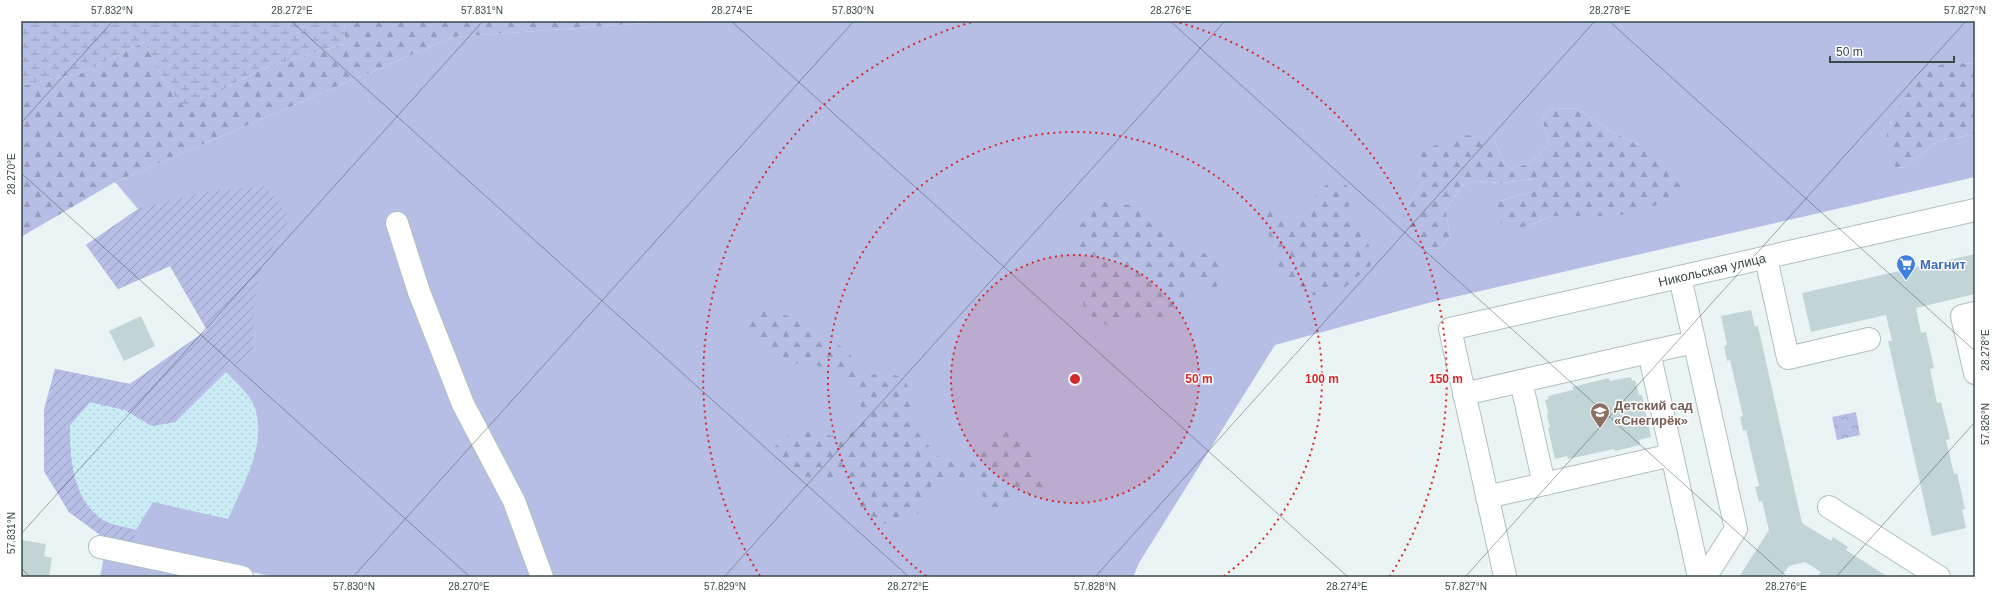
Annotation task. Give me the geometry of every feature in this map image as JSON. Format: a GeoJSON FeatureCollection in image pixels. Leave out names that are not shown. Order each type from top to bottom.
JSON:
{"type":"FeatureCollection","features":[{"type":"Feature","properties":{"kind":"street","name":"Никольская улица"},"geometry":{"type":"LineString","coordinates":[[1464,394],[1450,329],[1975,210]]}},
{"type":"Feature","properties":{"kind":"street"},"geometry":{"type":"LineString","coordinates":[[397,223],[419,292],[463,404],[514,501],[542,577]]}},
{"type":"Feature","properties":{"kind":"street"},"geometry":{"type":"LineString","coordinates":[[1766,258],[1788,358],[1869,339]]}},
{"type":"Feature","properties":{"kind":"street"},"geometry":{"type":"LineString","coordinates":[[1680,277],[1736,529],[1705,577]]}},
{"type":"Feature","properties":{"kind":"street"},"geometry":{"type":"LineString","coordinates":[[1975,313],[1962,316],[1975,373]]}},
{"type":"Feature","properties":{"kind":"street"},"geometry":{"type":"LineString","coordinates":[[1505,576],[1464,394],[1694,342]]}},
{"type":"Feature","properties":{"kind":"street"},"geometry":{"type":"LineString","coordinates":[[1649,352],[1699,577]]}},
{"type":"Feature","properties":{"kind":"street"},"geometry":{"type":"LineString","coordinates":[[1521,381],[1544,484]]}},
{"type":"Feature","properties":{"kind":"street"},"geometry":{"type":"LineString","coordinates":[[1487,497],[1672,455]]}},
{"type":"Feature","properties":{"kind":"street"},"geometry":{"type":"LineString","coordinates":[[1829,508],[1939,577]]}},
{"type":"Feature","properties":{"kind":"street"},"geometry":{"type":"LineString","coordinates":[[100,547],[242,577]]}},
{"type":"Feature","properties":{"kind":"green space"},"geometry":{"type":"Polygon","coordinates":[[[21,21],[345,21],[344,44],[262,69],[227,87],[188,111],[169,89],[144,42],[81,73],[21,86],[21,21]]]}},
{"type":"Feature","properties":{"kind":"green space"},"geometry":{"type":"Polygon","coordinates":[[[345,21],[674,21],[453,37],[115,182],[21,237],[21,86],[81,73],[144,42],[169,89],[227,87],[262,69],[344,44],[345,21]]]}},
{"type":"Feature","properties":{"kind":"green space"},"geometry":{"type":"Polygon","coordinates":[[[674,21],[1975,21],[1975,64],[1947,62],[1925,71],[1890,123],[1896,168],[1905,167],[1938,141],[1975,134],[1975,177],[1428,303],[1275,345],[1139,563],[1133,577],[274,577],[107,540],[69,512],[44,471],[44,410],[55,369],[130,384],[207,330],[170,266],[118,289],[86,245],[138,209],[115,182],[453,37],[674,21]],[[1553,108],[1546,113],[1542,120],[1550,144],[1537,157],[1522,166],[1509,167],[1503,161],[1494,139],[1422,185],[1404,212],[1425,249],[1441,248],[1450,236],[1446,211],[1449,204],[1463,185],[1478,181],[1502,183],[1534,179],[1541,181],[1542,189],[1500,201],[1529,226],[1551,216],[1617,216],[1639,145],[1612,132],[1578,109],[1553,108]]]}},
{"type":"Feature","properties":{"kind":"green space"},"geometry":{"type":"Polygon","coordinates":[[[1947,62],[1975,64],[1975,134],[1938,141],[1905,167],[1896,168],[1887,152],[1886,142],[1891,122],[1902,102],[1920,76],[1925,71],[1947,62]]]}},
{"type":"Feature","properties":{"kind":"green space"},"geometry":{"type":"Polygon","coordinates":[[[1553,108],[1578,109],[1612,132],[1639,145],[1678,178],[1684,193],[1679,199],[1617,216],[1551,216],[1529,226],[1511,228],[1497,221],[1494,206],[1500,201],[1541,189],[1541,181],[1534,179],[1502,183],[1478,181],[1463,185],[1449,204],[1446,211],[1450,236],[1441,248],[1425,249],[1407,235],[1403,228],[1404,212],[1422,185],[1421,152],[1459,134],[1494,139],[1503,161],[1509,167],[1522,166],[1541,153],[1550,144],[1542,120],[1546,113],[1553,108]]]}},
{"type":"Feature","properties":{"kind":"green space"},"geometry":{"type":"Polygon","coordinates":[[[1330,182],[1345,184],[1353,192],[1348,209],[1368,243],[1373,258],[1370,266],[1345,287],[1322,296],[1305,294],[1292,284],[1273,258],[1266,217],[1270,211],[1279,210],[1297,223],[1310,214],[1318,191],[1330,182]]]}},
{"type":"Feature","properties":{"kind":"green space"},"geometry":{"type":"Polygon","coordinates":[[[266,186],[290,218],[262,265],[253,308],[253,351],[226,372],[175,422],[152,426],[125,410],[90,402],[70,425],[72,464],[79,490],[85,502],[93,512],[103,520],[115,525],[136,530],[133,546],[107,540],[69,512],[44,471],[44,410],[55,369],[130,384],[207,330],[170,266],[118,289],[86,245],[138,209],[203,192],[266,186]]]}},
{"type":"Feature","properties":{"kind":"green space"},"geometry":{"type":"Polygon","coordinates":[[[1097,201],[1129,205],[1148,218],[1164,235],[1199,254],[1215,252],[1227,261],[1215,291],[1200,292],[1197,276],[1190,280],[1180,311],[1173,315],[1107,325],[1086,313],[1077,276],[1074,255],[1074,240],[1080,224],[1097,201]]]}},
{"type":"Feature","properties":{"kind":"green space"},"geometry":{"type":"Polygon","coordinates":[[[767,310],[791,317],[847,350],[852,357],[850,366],[855,372],[861,375],[895,375],[902,379],[906,383],[910,394],[911,418],[913,426],[943,461],[958,463],[966,461],[993,431],[1000,428],[1016,427],[1021,433],[1048,492],[1044,499],[1036,500],[1015,486],[1009,509],[997,520],[983,511],[982,486],[976,482],[965,478],[933,478],[927,503],[922,510],[895,522],[872,525],[865,523],[852,512],[853,504],[861,490],[838,480],[813,479],[798,474],[767,457],[770,450],[802,426],[810,425],[831,436],[847,429],[864,411],[855,398],[854,388],[833,373],[816,365],[794,364],[783,361],[762,348],[752,335],[746,320],[750,313],[767,310]]]}},
{"type":"Feature","properties":{"kind":"green space"},"geometry":{"type":"Polygon","coordinates":[[[1856,412],[1860,435],[1837,440],[1832,417],[1856,412]]]}},
{"type":"Feature","properties":{"kind":"green space"},"geometry":{"type":"Polygon","coordinates":[[[104,556],[186,577],[100,577],[104,556]]]}},
{"type":"Feature","properties":{"kind":"sand"},"geometry":{"type":"Polygon","coordinates":[[[226,372],[250,398],[255,408],[258,422],[256,451],[252,465],[228,519],[153,502],[136,530],[107,522],[93,512],[85,502],[75,477],[72,464],[70,437],[70,425],[90,402],[125,410],[152,426],[175,422],[226,372]]]}},
{"type":"Feature","properties":{"kind":"building"},"geometry":{"type":"Polygon","coordinates":[[[1975,254],[1975,294],[1916,308],[1921,333],[1926,332],[1934,368],[1930,369],[1937,403],[1941,402],[1950,439],[1946,440],[1954,474],[1957,473],[1965,509],[1962,510],[1966,528],[1932,536],[1888,341],[1892,341],[1886,315],[1811,332],[1802,293],[1975,254]]]}},
{"type":"Feature","properties":{"kind":"building"},"geometry":{"type":"Polygon","coordinates":[[[1751,310],[1755,327],[1758,326],[1802,523],[1831,541],[1833,537],[1848,547],[1846,550],[1888,577],[1817,577],[1821,572],[1805,562],[1789,566],[1781,577],[1739,577],[1769,530],[1762,501],[1759,502],[1755,487],[1759,486],[1746,430],[1743,431],[1740,417],[1743,416],[1730,360],[1727,361],[1724,346],[1727,345],[1721,316],[1751,310]]]}},
{"type":"Feature","properties":{"kind":"building"},"geometry":{"type":"Polygon","coordinates":[[[141,316],[155,346],[124,361],[109,331],[141,316]]]}},
{"type":"Feature","properties":{"kind":"building"},"geometry":{"type":"Polygon","coordinates":[[[1631,377],[1632,381],[1635,380],[1639,395],[1642,395],[1651,437],[1639,440],[1640,445],[1615,451],[1614,449],[1568,459],[1567,456],[1555,459],[1548,428],[1550,427],[1545,400],[1549,399],[1548,396],[1573,390],[1572,387],[1609,378],[1610,381],[1631,377]]]}},
{"type":"Feature","properties":{"kind":"building"},"geometry":{"type":"Polygon","coordinates":[[[21,540],[46,544],[44,556],[52,558],[49,577],[21,577],[21,540]]]}},
{"type":"Feature","properties":{"kind":"place","name":"Магнит"},"geometry":{"type":"Point","coordinates":[1906,281]}},
{"type":"Feature","properties":{"kind":"place","name":"Детский сад «Снегирёк»"},"geometry":{"type":"Point","coordinates":[1600,429]}}]}
